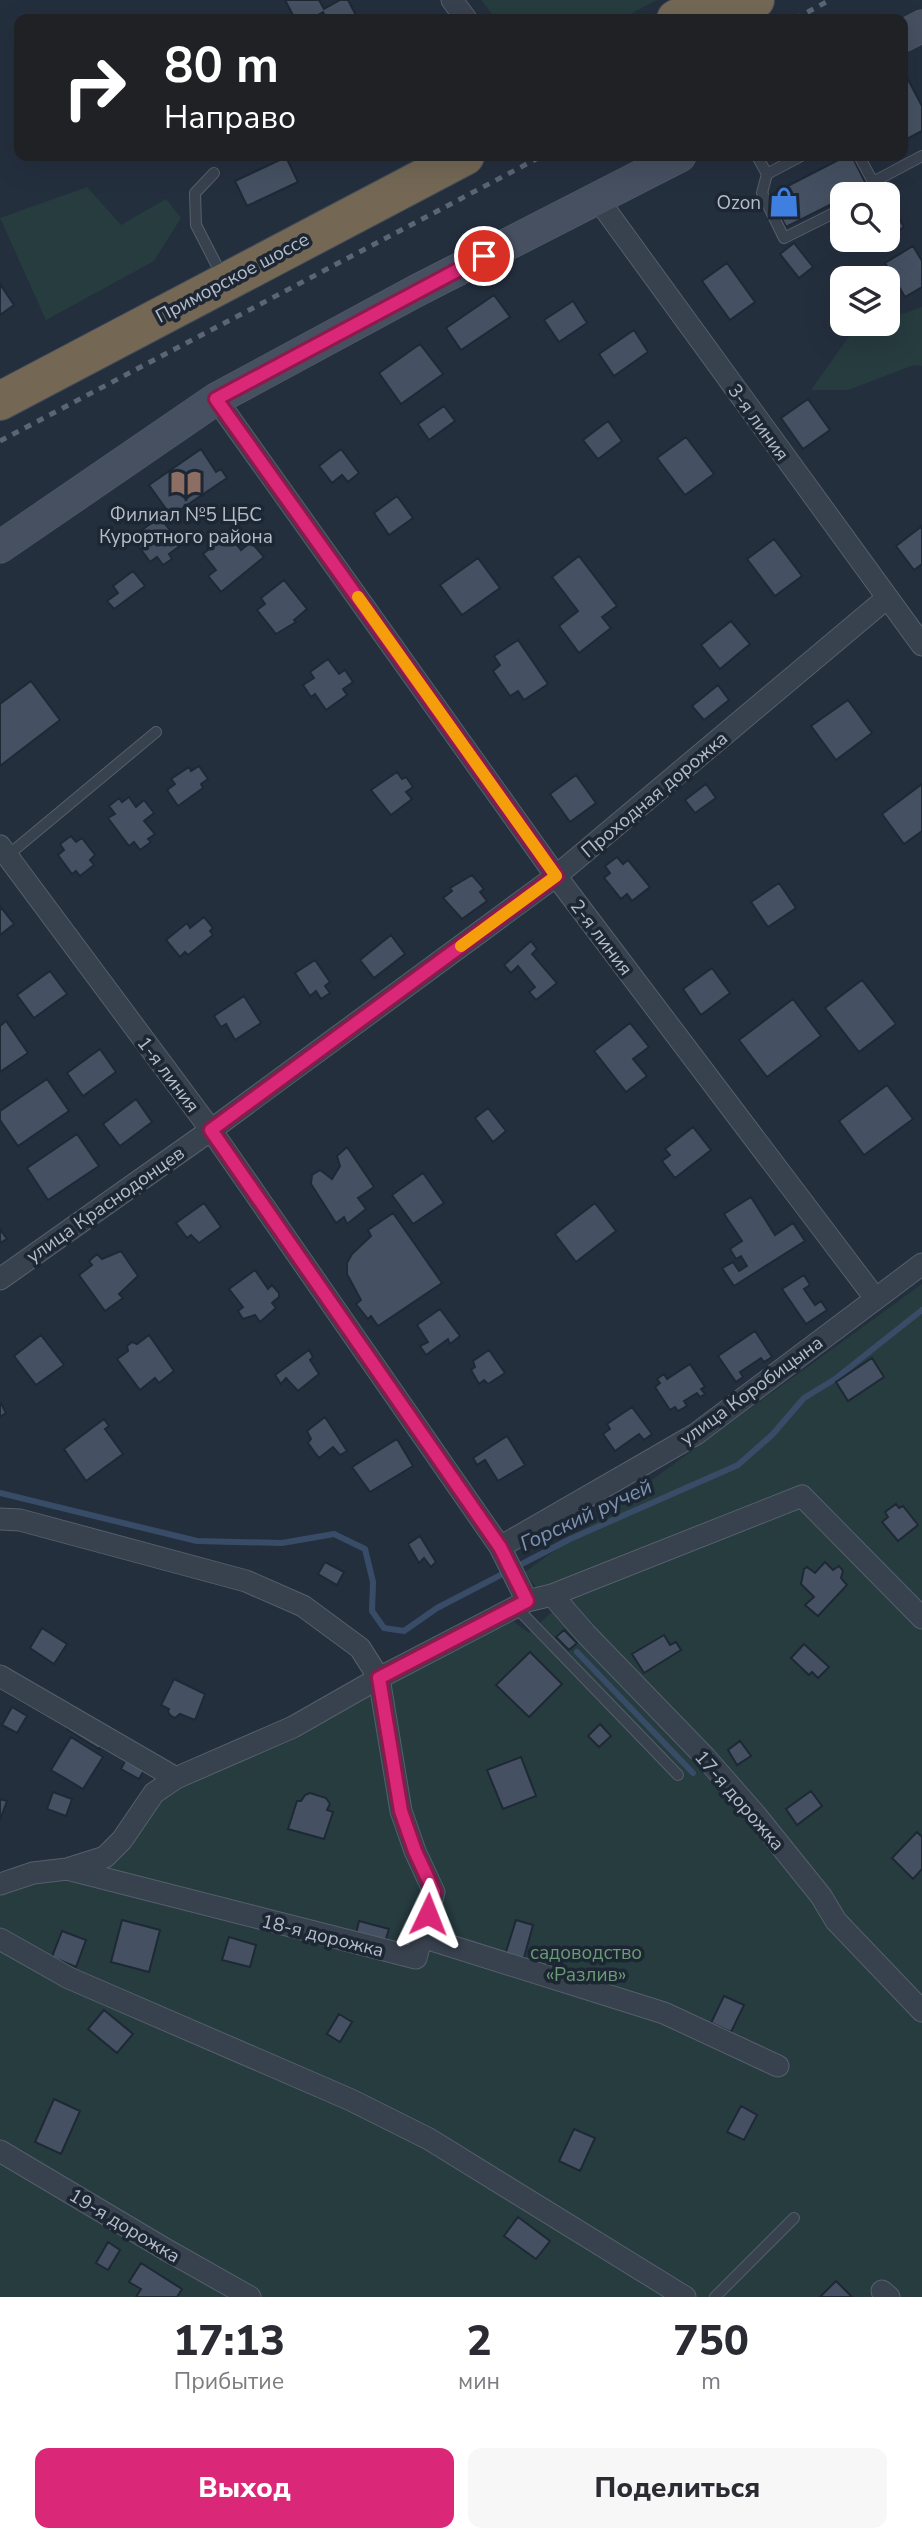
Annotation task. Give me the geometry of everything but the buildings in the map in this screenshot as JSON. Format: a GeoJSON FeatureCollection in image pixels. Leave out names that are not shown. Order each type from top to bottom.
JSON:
{"type":"FeatureCollection","features":[{"type":"Feature","properties":{"kind":"highway"},"geometry":{"type":"LineString","coordinates":[[686,14],[713,0]]}},
{"type":"Feature","properties":{"kind":"highway"},"geometry":{"type":"LineString","coordinates":[[729,14],[755,0]]}},
{"type":"Feature","properties":{"kind":"highway","name":"Приморское шоссе"},"geometry":{"type":"LineString","coordinates":[[0,378],[408,161]]}},
{"type":"Feature","properties":{"kind":"highway","name":"Приморское шоссе"},"geometry":{"type":"LineString","coordinates":[[0,401],[455,161]]}},
{"type":"Feature","properties":{"kind":"street"},"geometry":{"type":"LineString","coordinates":[[0,547],[216,399],[428,285],[670,161]]}},
{"type":"Feature","properties":{"kind":"street","name":"3-я линия"},"geometry":{"type":"LineString","coordinates":[[597,198],[922,645]]}},
{"type":"Feature","properties":{"kind":"street","name":"2-я линия"},"geometry":{"type":"LineString","coordinates":[[216,399],[556,876],[875,1298]]}},
{"type":"Feature","properties":{"kind":"street","name":"Проходная дорожка"},"geometry":{"type":"LineString","coordinates":[[211,1130],[556,876],[887,598]]}},
{"type":"Feature","properties":{"kind":"street","name":"1-я линия"},"geometry":{"type":"LineString","coordinates":[[3,851],[211,1130],[503,1554],[520,1597]]}},
{"type":"Feature","properties":{"kind":"street","name":"улица Краснодонцев"},"geometry":{"type":"LineString","coordinates":[[0,1279],[211,1130]]}},
{"type":"Feature","properties":{"kind":"street","name":"улица Коробицына"},"geometry":{"type":"LineString","coordinates":[[503,1554],[696,1434],[922,1264]]}},
{"type":"Feature","properties":{"kind":"street"},"geometry":{"type":"LineString","coordinates":[[0,1884],[33,1872],[67,1870],[104,1857],[122,1840],[154,1793],[176,1779],[293,1727],[520,1597],[552,1594],[802,1496],[922,1618]]}},
{"type":"Feature","properties":{"kind":"street"},"geometry":{"type":"LineString","coordinates":[[0,1519],[20,1520],[246,1581],[303,1606],[360,1647],[379,1678],[401,1811],[415,1851],[434,1892],[422,1937],[664,2013],[778,2066]]}},
{"type":"Feature","properties":{"kind":"street","name":"17-я дорожка"},"geometry":{"type":"LineString","coordinates":[[552,1594],[586,1634],[705,1757],[821,1896],[836,1921],[922,2011]]}},
{"type":"Feature","properties":{"kind":"street"},"geometry":{"type":"LineString","coordinates":[[0,1676],[176,1779]]}},
{"type":"Feature","properties":{"kind":"street","name":"18-я дорожка"},"geometry":{"type":"LineString","coordinates":[[67,1870],[416,1958],[422,1937]]}},
{"type":"Feature","properties":{"kind":"street"},"geometry":{"type":"LineString","coordinates":[[0,1939],[69,1978],[351,2100],[429,2139],[685,2297]]}},
{"type":"Feature","properties":{"kind":"street","name":"19-я дорожка"},"geometry":{"type":"LineString","coordinates":[[0,2151],[250,2297]]}},
{"type":"Feature","properties":{"kind":"lane"},"geometry":{"type":"LineString","coordinates":[[862,161],[873,182],[922,156]]}},
{"type":"Feature","properties":{"kind":"lane"},"geometry":{"type":"LineString","coordinates":[[760,161],[767,174],[762,193],[784,238],[830,215]]}},
{"type":"Feature","properties":{"kind":"lane"},"geometry":{"type":"LineString","coordinates":[[767,174],[792,161]]}},
{"type":"Feature","properties":{"kind":"lane"},"geometry":{"type":"LineString","coordinates":[[214,173],[195,193],[196,225],[216,264]]}},
{"type":"Feature","properties":{"kind":"lane"},"geometry":{"type":"LineString","coordinates":[[3,851],[156,732]]}},
{"type":"Feature","properties":{"kind":"lane"},"geometry":{"type":"LineString","coordinates":[[520,1597],[678,1775]]}},
{"type":"Feature","properties":{"kind":"lane"},"geometry":{"type":"LineString","coordinates":[[715,2297],[794,2218]]}},
{"type":"Feature","properties":{"kind":"green space"},"geometry":{"type":"Polygon","coordinates":[[[481,0],[657,0],[630,14],[492,14],[481,0]]]}},
{"type":"Feature","properties":{"kind":"green space"},"geometry":{"type":"Polygon","coordinates":[[[87,187],[121,225],[166,199],[181,218],[154,261],[46,320],[0,218],[87,187]]]}},
{"type":"Feature","properties":{"kind":"green space"},"geometry":{"type":"Polygon","coordinates":[[[922,307],[922,366],[914,365],[848,390],[811,390],[849,336],[900,336],[900,315],[922,307]]]}},
{"type":"Feature","properties":{"kind":"green space","name":"садоводство «Разлив»"},"geometry":{"type":"Polygon","coordinates":[[[922,1284],[922,2297],[0,2297],[0,1881],[115,1858],[164,1795],[510,1619],[529,1633],[553,1611],[525,1572],[922,1284]]]}},
{"type":"Feature","properties":{"kind":"waterway","name":"Горский ручей"},"geometry":{"type":"LineString","coordinates":[[0,1493],[197,1541],[282,1543],[334,1534],[365,1549],[373,1582],[372,1611],[384,1628],[404,1631],[437,1608],[570,1539],[738,1465],[772,1435],[804,1398],[835,1379],[922,1310]]}},
{"type":"Feature","properties":{"kind":"waterway"},"geometry":{"type":"LineString","coordinates":[[577,1652],[693,1773]]}},
{"type":"Feature","properties":{"kind":"railway"},"geometry":{"type":"LineString","coordinates":[[804,14],[830,0]]}},
{"type":"Feature","properties":{"kind":"railway"},"geometry":{"type":"LineString","coordinates":[[0,441],[532,161]]}},
{"type":"Feature","properties":{"kind":"slow traffic"},"geometry":{"type":"LineString","coordinates":[[358,597],[556,876],[461,946]]}},
{"type":"Feature","properties":{"kind":"place","name":"Ozon"},"geometry":{"type":"Point","coordinates":[784,202]}},
{"type":"Feature","properties":{"kind":"place","name":"Филиал №5 ЦБС Курортного района"},"geometry":{"type":"Point","coordinates":[186,483]}},
{"type":"Feature","properties":{"kind":"route"},"geometry":{"type":"LineString","coordinates":[[428,1914],[434,1892],[415,1851],[401,1811],[379,1678],[527,1601],[500,1547],[211,1130],[556,876],[216,399],[484,256]]}}]}
